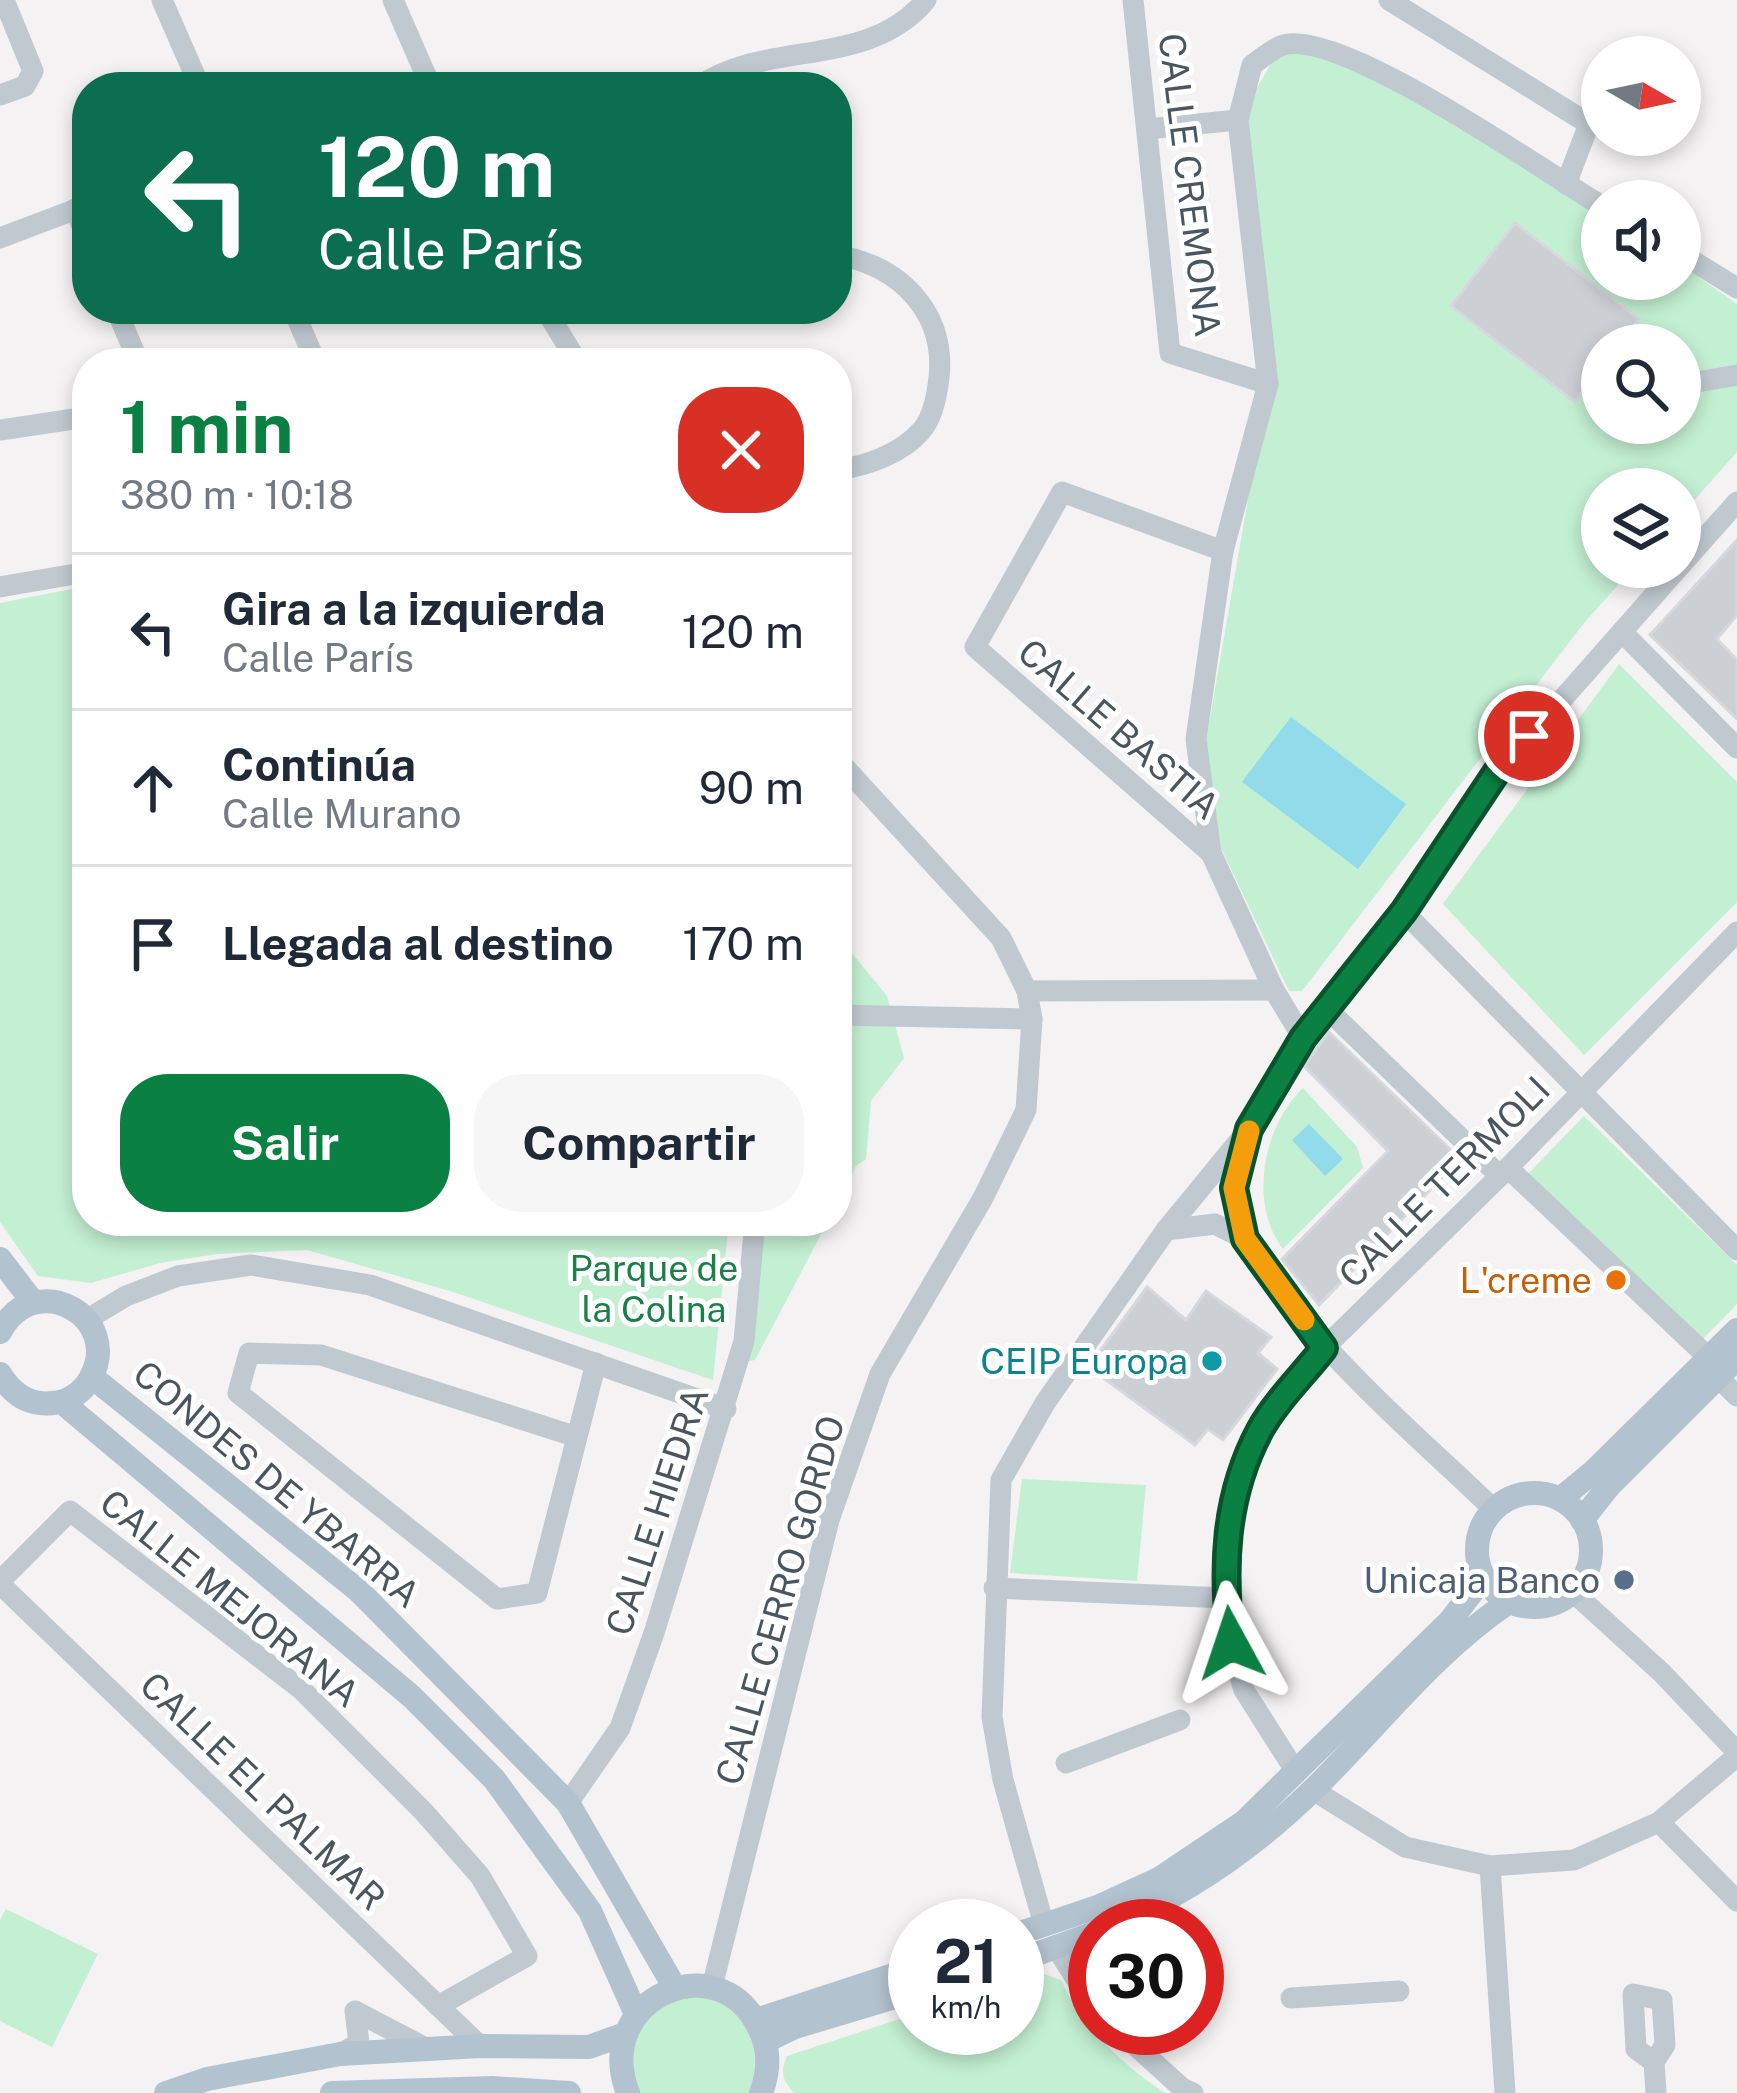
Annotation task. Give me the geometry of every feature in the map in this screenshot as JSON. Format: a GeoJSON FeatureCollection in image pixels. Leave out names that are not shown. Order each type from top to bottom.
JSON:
{"type":"FeatureCollection","features":[{"type":"Feature","properties":{"kind":"main road"},"geometry":{"type":"LineString","coordinates":[[0,1259],[33,1302]]}},
{"type":"Feature","properties":{"kind":"main road"},"geometry":{"type":"LineString","coordinates":[[0,1328],[33,1302],[68,1305],[86,1320],[98,1347],[92,1377],[62,1402],[35,1403],[4,1388]]}},
{"type":"Feature","properties":{"kind":"main road"},"geometry":{"type":"LineString","coordinates":[[1582,1520],[1713,1368],[1737,1330]]}},
{"type":"Feature","properties":{"kind":"main road"},"geometry":{"type":"LineString","coordinates":[[1561,1499],[1713,1368],[1737,1358]]}},
{"type":"Feature","properties":{"kind":"main road","name":"CONDES DE YBARRA"},"geometry":{"type":"LineString","coordinates":[[92,1377],[359,1591],[568,1803],[675,1988]]}},
{"type":"Feature","properties":{"kind":"main road","name":"CONDES DE YBARRA"},"geometry":{"type":"LineString","coordinates":[[62,1402],[412,1697],[494,1779],[590,1911],[631,2024]]}},
{"type":"Feature","properties":{"kind":"main road"},"geometry":{"type":"LineString","coordinates":[[1526,1493],[1561,1499],[1582,1520],[1590,1538],[1585,1576],[1573,1592],[1542,1607],[1509,1603],[1483,1578],[1477,1542],[1493,1509],[1526,1493]]}},
{"type":"Feature","properties":{"kind":"main road"},"geometry":{"type":"LineString","coordinates":[[1168,1899],[1222,1866],[1450,1621],[1483,1578]]}},
{"type":"Feature","properties":{"kind":"main road"},"geometry":{"type":"LineString","coordinates":[[1044,1925],[1160,1879],[1304,1781],[1465,1634],[1509,1603]]}},
{"type":"Feature","properties":{"kind":"main road"},"geometry":{"type":"LineString","coordinates":[[1044,1953],[1068,1944]]}},
{"type":"Feature","properties":{"kind":"main road"},"geometry":{"type":"LineString","coordinates":[[761,2031],[888,1979]]}},
{"type":"Feature","properties":{"kind":"main road"},"geometry":{"type":"LineString","coordinates":[[166,2093],[207,2079],[340,2054],[480,2046],[590,2047],[631,2024],[653,1998],[675,1988],[712,1988],[733,1996],[761,2031],[767,2075],[760,2093]]}},
{"type":"Feature","properties":{"kind":"main road"},"geometry":{"type":"LineString","coordinates":[[761,2031],[888,1999]]}},
{"type":"Feature","properties":{"kind":"main road"},"geometry":{"type":"LineString","coordinates":[[628,2093],[620,2055],[631,2024]]}},
{"type":"Feature","properties":{"kind":"main road"},"geometry":{"type":"LineString","coordinates":[[332,2093],[492,2088],[569,2093]]}},
{"type":"Feature","properties":{"kind":"street"},"geometry":{"type":"LineString","coordinates":[[0,95],[25,86],[33,70],[4,0]]}},
{"type":"Feature","properties":{"kind":"street"},"geometry":{"type":"LineString","coordinates":[[162,0],[193,72]]}},
{"type":"Feature","properties":{"kind":"street"},"geometry":{"type":"LineString","coordinates":[[393,0],[424,72]]}},
{"type":"Feature","properties":{"kind":"street"},"geometry":{"type":"LineString","coordinates":[[722,72],[846,49],[911,18],[926,0]]}},
{"type":"Feature","properties":{"kind":"street","name":"CALLE CREMONA"},"geometry":{"type":"LineString","coordinates":[[1133,0],[1170,353],[1268,384]]}},
{"type":"Feature","properties":{"kind":"street"},"geometry":{"type":"LineString","coordinates":[[1389,0],[1589,124],[1566,184]]}},
{"type":"Feature","properties":{"kind":"street"},"geometry":{"type":"LineString","coordinates":[[1303,1038],[1274,990],[1210,854],[1196,739],[1223,551],[1268,384],[1238,120],[1252,65],[1282,45],[1308,44],[1370,64],[1581,193]]}},
{"type":"Feature","properties":{"kind":"street"},"geometry":{"type":"LineString","coordinates":[[1147,129],[1238,120]]}},
{"type":"Feature","properties":{"kind":"street"},"geometry":{"type":"LineString","coordinates":[[0,238],[72,210]]}},
{"type":"Feature","properties":{"kind":"street"},"geometry":{"type":"LineString","coordinates":[[852,258],[920,299],[934,323],[941,359],[937,397],[923,430],[898,449],[852,468]]}},
{"type":"Feature","properties":{"kind":"street"},"geometry":{"type":"LineString","coordinates":[[1701,266],[1737,288]]}},
{"type":"Feature","properties":{"kind":"street"},"geometry":{"type":"LineString","coordinates":[[1701,381],[1737,375]]}},
{"type":"Feature","properties":{"kind":"street"},"geometry":{"type":"LineString","coordinates":[[0,430],[72,419]]}},
{"type":"Feature","properties":{"kind":"street","name":"CALLE BASTIA"},"geometry":{"type":"LineString","coordinates":[[1210,854],[975,647],[1062,492],[1223,551]]}},
{"type":"Feature","properties":{"kind":"street"},"geometry":{"type":"LineString","coordinates":[[1701,543],[1737,502]]}},
{"type":"Feature","properties":{"kind":"street"},"geometry":{"type":"LineString","coordinates":[[0,587],[72,575]]}},
{"type":"Feature","properties":{"kind":"street"},"geometry":{"type":"LineString","coordinates":[[1037,1899],[992,1717],[1000,1480],[1046,1403],[1166,1230],[1249,1129],[1303,1038],[1404,911],[1498,770],[1661,588]]}},
{"type":"Feature","properties":{"kind":"street"},"geometry":{"type":"LineString","coordinates":[[1622,632],[1732,744]]}},
{"type":"Feature","properties":{"kind":"street","name":"CALLE CERRO GORDO"},"geometry":{"type":"LineString","coordinates":[[712,1988],[829,1520],[880,1374],[983,1198],[1026,1110],[1032,1019],[1027,991],[1000,938],[852,775]]}},
{"type":"Feature","properties":{"kind":"street"},"geometry":{"type":"LineString","coordinates":[[1404,911],[1737,1250]]}},
{"type":"Feature","properties":{"kind":"street","name":"CALLE TERMOLI"},"geometry":{"type":"LineString","coordinates":[[1304,1781],[1244,1690],[1225,1598],[1226,1544],[1235,1490],[1261,1428],[1324,1348],[1504,1172],[1737,932]]}},
{"type":"Feature","properties":{"kind":"street"},"geometry":{"type":"LineString","coordinates":[[1027,991],[1274,990]]}},
{"type":"Feature","properties":{"kind":"street"},"geometry":{"type":"LineString","coordinates":[[1326,1008],[1713,1368],[1737,1396]]}},
{"type":"Feature","properties":{"kind":"street"},"geometry":{"type":"LineString","coordinates":[[852,1015],[1032,1019]]}},
{"type":"Feature","properties":{"kind":"street"},"geometry":{"type":"LineString","coordinates":[[1249,1129],[1234,1188],[1245,1239],[1324,1348],[1493,1509]]}},
{"type":"Feature","properties":{"kind":"street"},"geometry":{"type":"LineString","coordinates":[[1166,1230],[1215,1224],[1245,1239]]}},
{"type":"Feature","properties":{"kind":"street","name":"CALLE HIEDRA"},"geometry":{"type":"LineString","coordinates":[[568,1803],[620,1728],[726,1409],[744,1342],[754,1236]]}},
{"type":"Feature","properties":{"kind":"street"},"geometry":{"type":"LineString","coordinates":[[86,1320],[126,1296],[178,1276],[251,1265],[370,1285],[726,1409]]}},
{"type":"Feature","properties":{"kind":"street"},"geometry":{"type":"LineString","coordinates":[[577,1437],[321,1354],[249,1353],[238,1393],[497,1599],[537,1593],[596,1363]]}},
{"type":"Feature","properties":{"kind":"street","name":"CALLE MEJORANA"},"geometry":{"type":"LineString","coordinates":[[0,1583],[70,1511],[302,1690],[423,1811],[480,1876],[526,1956],[438,2006]]}},
{"type":"Feature","properties":{"kind":"street","name":"CALLE EL PALMAR"},"geometry":{"type":"LineString","coordinates":[[0,1583],[480,2046]]}},
{"type":"Feature","properties":{"kind":"street"},"geometry":{"type":"LineString","coordinates":[[994,1588],[1225,1598]]}},
{"type":"Feature","properties":{"kind":"street"},"geometry":{"type":"LineString","coordinates":[[1304,1781],[1405,1847],[1490,1866],[1574,1860],[1660,1822],[1737,1754],[1661,1673],[1573,1592]]}},
{"type":"Feature","properties":{"kind":"street"},"geometry":{"type":"LineString","coordinates":[[1066,1763],[1180,1720]]}},
{"type":"Feature","properties":{"kind":"street"},"geometry":{"type":"LineString","coordinates":[[1660,1822],[1737,1901]]}},
{"type":"Feature","properties":{"kind":"street"},"geometry":{"type":"LineString","coordinates":[[1490,1866],[1505,2093]]}},
{"type":"Feature","properties":{"kind":"street"},"geometry":{"type":"LineString","coordinates":[[1057,1949],[1068,1966]]}},
{"type":"Feature","properties":{"kind":"street"},"geometry":{"type":"LineString","coordinates":[[1291,1998],[1399,1990]]}},
{"type":"Feature","properties":{"kind":"street"},"geometry":{"type":"LineString","coordinates":[[340,2054],[359,2043],[355,2011],[426,2048]]}},
{"type":"Feature","properties":{"kind":"street"},"geometry":{"type":"LineString","coordinates":[[1146,2055],[1193,2093]]}},
{"type":"Feature","properties":{"kind":"street"},"geometry":{"type":"LineString","coordinates":[[1654,2062],[1656,2093]]}},
{"type":"Feature","properties":{"kind":"green space"},"geometry":{"type":"Polygon","coordinates":[[[1282,45],[1369,64],[1581,197],[1581,300],[1701,300],[1701,279],[1737,304],[1737,452],[1701,492],[1701,468],[1581,468],[1581,588],[1615,588],[1302,991],[1289,991],[1221,848],[1206,741],[1268,384],[1238,120],[1282,45]]]}},
{"type":"Feature","properties":{"kind":"green space","name":"Parque de la Colina"},"geometry":{"type":"Polygon","coordinates":[[[72,589],[72,1236],[727,1236],[713,1380],[450,1291],[307,1250],[217,1254],[160,1263],[91,1283],[38,1276],[0,1222],[0,603],[72,589]]]}},
{"type":"Feature","properties":{"kind":"green space"},"geometry":{"type":"Polygon","coordinates":[[[1619,664],[1737,782],[1737,902],[1584,1055],[1443,904],[1619,664]]]}},
{"type":"Feature","properties":{"kind":"green space"},"geometry":{"type":"Polygon","coordinates":[[[852,953],[887,996],[904,1058],[871,1101],[866,1159],[852,1174],[852,953]]]}},
{"type":"Feature","properties":{"kind":"green space"},"geometry":{"type":"Polygon","coordinates":[[[1303,1088],[1357,1147],[1363,1168],[1283,1249],[1266,1210],[1265,1166],[1278,1123],[1303,1088]]]}},
{"type":"Feature","properties":{"kind":"green space"},"geometry":{"type":"Polygon","coordinates":[[[1584,1116],[1737,1265],[1737,1304],[1700,1342],[1527,1175],[1584,1116]]]}},
{"type":"Feature","properties":{"kind":"green space"},"geometry":{"type":"Polygon","coordinates":[[[754,1236],[820,1236],[755,1360],[738,1363],[754,1236]]]}},
{"type":"Feature","properties":{"kind":"green space"},"geometry":{"type":"Polygon","coordinates":[[[1022,1479],[1146,1485],[1137,1581],[1010,1573],[1022,1479]]]}},
{"type":"Feature","properties":{"kind":"green space"},"geometry":{"type":"Polygon","coordinates":[[[6,1909],[98,1954],[52,2047],[0,2021],[0,1920],[6,1909]]]}},
{"type":"Feature","properties":{"kind":"green space"},"geometry":{"type":"Polygon","coordinates":[[[1044,1974],[1062,1981],[1068,1995],[1068,2055],[1117,2055],[1165,2093],[794,2093],[785,2080],[787,2056],[888,2023],[888,2055],[1044,2055],[1044,1974]]]}},
{"type":"Feature","properties":{"kind":"green space"},"geometry":{"type":"Polygon","coordinates":[[[675,1988],[750,2010],[761,2093],[628,2093],[625,2034],[675,1988]]]}},
{"type":"Feature","properties":{"kind":"water"},"geometry":{"type":"Polygon","coordinates":[[[1291,717],[1406,804],[1358,869],[1242,782],[1291,717]]]}},
{"type":"Feature","properties":{"kind":"water"},"geometry":{"type":"Polygon","coordinates":[[[1309,1124],[1343,1159],[1325,1176],[1292,1140],[1309,1124]]]}},
{"type":"Feature","properties":{"kind":"building"},"geometry":{"type":"Polygon","coordinates":[[[1515,223],[1581,274],[1581,300],[1614,300],[1639,319],[1635,324],[1581,324],[1581,394],[1575,402],[1451,306],[1515,223]]]}},
{"type":"Feature","properties":{"kind":"building"},"geometry":{"type":"Polygon","coordinates":[[[1737,540],[1737,615],[1717,639],[1737,660],[1737,719],[1650,635],[1693,588],[1701,588],[1701,579],[1737,540]]]}},
{"type":"Feature","properties":{"kind":"building"},"geometry":{"type":"Polygon","coordinates":[[[1329,1032],[1460,1159],[1319,1305],[1282,1259],[1388,1151],[1304,1066],[1329,1032]]]}},
{"type":"Feature","properties":{"kind":"building","name":"CEIP Europa"},"geometry":{"type":"Polygon","coordinates":[[[1147,1287],[1186,1320],[1206,1291],[1271,1337],[1258,1353],[1277,1369],[1223,1440],[1208,1429],[1195,1445],[1099,1375],[1111,1359],[1100,1351],[1147,1287]]]}},
{"type":"Feature","properties":{"kind":"slow traffic"},"geometry":{"type":"LineString","coordinates":[[1249,1131],[1234,1188],[1245,1239],[1304,1320]]}},
{"type":"Feature","properties":{"kind":"place","name":"L'creme"},"geometry":{"type":"Point","coordinates":[1616,1280]}},
{"type":"Feature","properties":{"kind":"place","name":"CEIP Europa"},"geometry":{"type":"Point","coordinates":[1212,1361]}},
{"type":"Feature","properties":{"kind":"place","name":"Unicaja Banco"},"geometry":{"type":"Point","coordinates":[1624,1580]}},
{"type":"Feature","properties":{"kind":"route"},"geometry":{"type":"LineString","coordinates":[[1231,1643],[1225,1598],[1226,1544],[1235,1490],[1261,1428],[1324,1348],[1245,1239],[1234,1188],[1249,1129],[1303,1038],[1404,911],[1498,770],[1529,736]]}}]}
